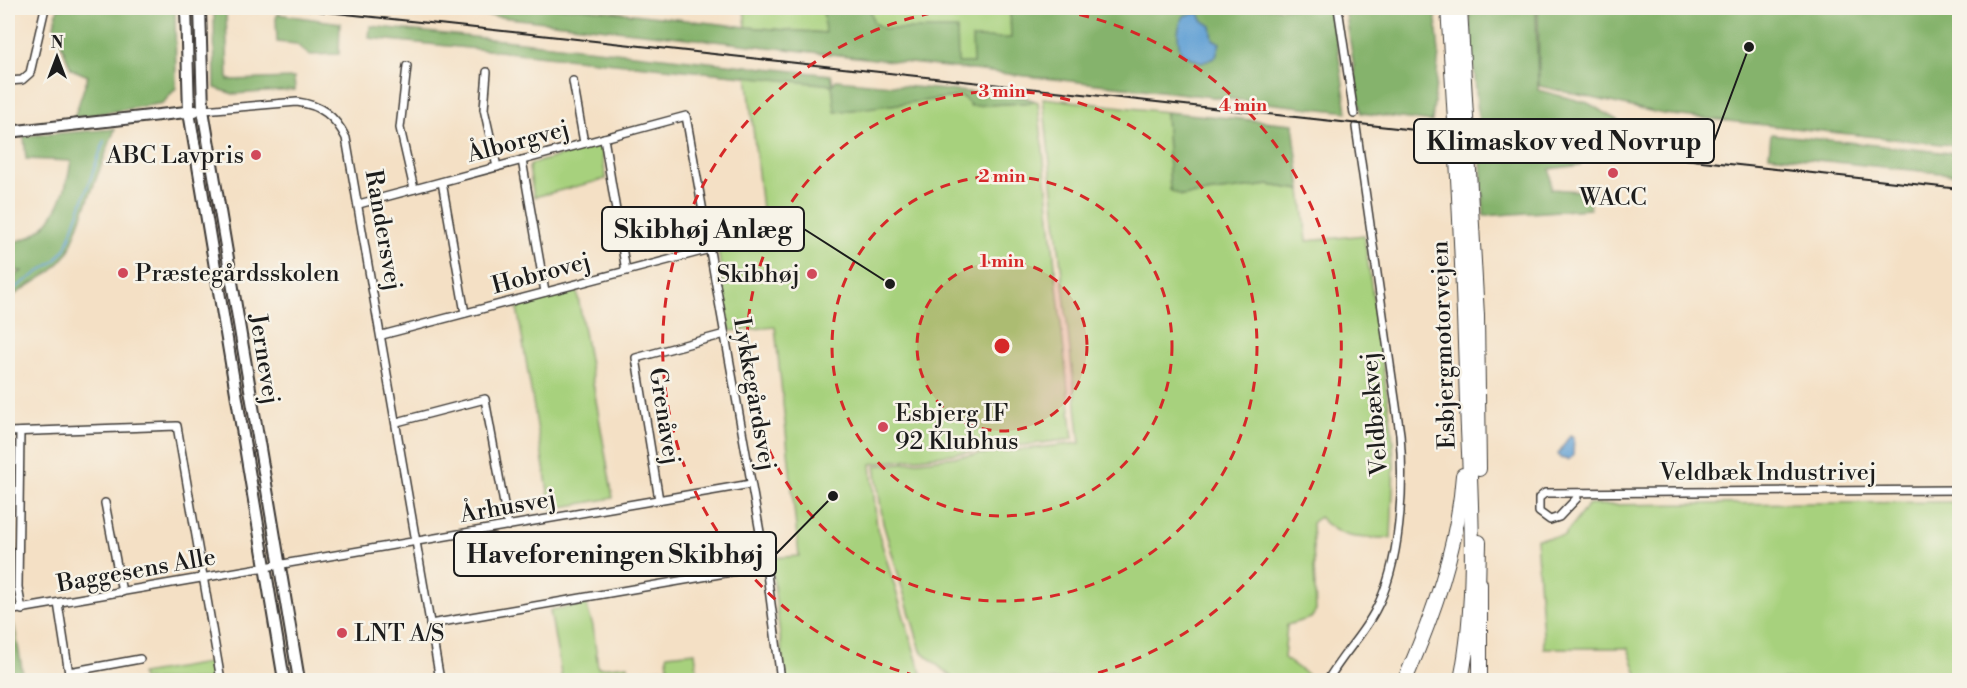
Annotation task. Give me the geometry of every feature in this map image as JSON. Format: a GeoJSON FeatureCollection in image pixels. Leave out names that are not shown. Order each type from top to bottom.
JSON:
{"type":"FeatureCollection","features":[{"type":"Feature","properties":{"kind":"highway","name":"Esbjergmotorvejen"},"geometry":{"type":"LineString","coordinates":[[1448,8],[1461,206],[1467,404],[1470,574],[1468,624],[1461,681]]}},
{"type":"Feature","properties":{"kind":"highway","name":"Esbjergmotorvejen"},"geometry":{"type":"LineString","coordinates":[[1460,8],[1477,316],[1480,571],[1470,681]]}},
{"type":"Feature","properties":{"kind":"highway"},"geometry":{"type":"LineString","coordinates":[[1404,681],[1434,608],[1451,551],[1462,480],[1467,404]]}},
{"type":"Feature","properties":{"kind":"highway"},"geometry":{"type":"LineString","coordinates":[[1480,571],[1480,681]]}},
{"type":"Feature","properties":{"kind":"main road","name":"Jernevej"},"geometry":{"type":"LineString","coordinates":[[186,8],[189,112],[254,503],[263,516],[271,567],[288,623],[298,681]]}},
{"type":"Feature","properties":{"kind":"main road","name":"Jernevej"},"geometry":{"type":"LineString","coordinates":[[200,8],[203,110],[271,567],[284,681]]}},
{"type":"Feature","properties":{"kind":"main road"},"geometry":{"type":"LineString","coordinates":[[186,45],[192,64],[194,103],[203,110]]}},
{"type":"Feature","properties":{"kind":"main road","name":"Randersvej"},"geometry":{"type":"LineString","coordinates":[[8,132],[203,110]]}},
{"type":"Feature","properties":{"kind":"main road"},"geometry":{"type":"LineString","coordinates":[[189,112],[198,118],[204,160],[214,176]]}},
{"type":"Feature","properties":{"kind":"street"},"geometry":{"type":"LineString","coordinates":[[8,81],[22,80],[30,73],[45,8]]}},
{"type":"Feature","properties":{"kind":"street"},"geometry":{"type":"LineString","coordinates":[[1338,8],[1354,114]]}},
{"type":"Feature","properties":{"kind":"street"},"geometry":{"type":"LineString","coordinates":[[407,66],[400,128],[414,189]]}},
{"type":"Feature","properties":{"kind":"street"},"geometry":{"type":"LineString","coordinates":[[487,72],[484,110],[497,167]]}},
{"type":"Feature","properties":{"kind":"street"},"geometry":{"type":"LineString","coordinates":[[573,81],[584,143]]}},
{"type":"Feature","properties":{"kind":"street","name":"Randersvej"},"geometry":{"type":"LineString","coordinates":[[203,110],[297,102],[327,112],[335,119],[346,138],[382,335],[440,681]]}},
{"type":"Feature","properties":{"kind":"street","name":"Ålborgvej"},"geometry":{"type":"LineString","coordinates":[[359,204],[687,116]]}},
{"type":"Feature","properties":{"kind":"street","name":"Lykkegårdsvej"},"geometry":{"type":"LineString","coordinates":[[687,116],[765,567],[780,681]]}},
{"type":"Feature","properties":{"kind":"street","name":"Veldbækvej"},"geometry":{"type":"LineString","coordinates":[[1328,681],[1375,613],[1389,581],[1401,467],[1400,434],[1356,127]]}},
{"type":"Feature","properties":{"kind":"street"},"geometry":{"type":"LineString","coordinates":[[604,138],[626,271]]}},
{"type":"Feature","properties":{"kind":"street"},"geometry":{"type":"LineString","coordinates":[[522,160],[545,292]]}},
{"type":"Feature","properties":{"kind":"street"},"geometry":{"type":"LineString","coordinates":[[442,182],[465,313]]}},
{"type":"Feature","properties":{"kind":"street","name":"Hobrovej"},"geometry":{"type":"LineString","coordinates":[[382,335],[710,249]]}},
{"type":"Feature","properties":{"kind":"street","name":"Grenåvej"},"geometry":{"type":"LineString","coordinates":[[659,500],[636,358],[725,334]]}},
{"type":"Feature","properties":{"kind":"street"},"geometry":{"type":"LineString","coordinates":[[397,422],[485,399],[508,526]]}},
{"type":"Feature","properties":{"kind":"street"},"geometry":{"type":"LineString","coordinates":[[8,432],[177,426],[221,681]]}},
{"type":"Feature","properties":{"kind":"street"},"geometry":{"type":"LineString","coordinates":[[20,432],[18,587],[22,609]]}},
{"type":"Feature","properties":{"kind":"street","name":"Århusvej"},"geometry":{"type":"LineString","coordinates":[[271,567],[751,484]]}},
{"type":"Feature","properties":{"kind":"street","name":"Veldbæk Industrivej"},"geometry":{"type":"LineString","coordinates":[[1576,493],[1577,498],[1559,517],[1550,520],[1539,512],[1538,501],[1542,494],[1576,493],[1959,490]]}},
{"type":"Feature","properties":{"kind":"street"},"geometry":{"type":"LineString","coordinates":[[105,503],[122,592]]}},
{"type":"Feature","properties":{"kind":"street","name":"Baggesens Alle"},"geometry":{"type":"LineString","coordinates":[[8,611],[271,567]]}},
{"type":"Feature","properties":{"kind":"street"},"geometry":{"type":"LineString","coordinates":[[430,624],[765,567]]}},
{"type":"Feature","properties":{"kind":"street"},"geometry":{"type":"LineString","coordinates":[[57,603],[70,681]]}},
{"type":"Feature","properties":{"kind":"street"},"geometry":{"type":"LineString","coordinates":[[69,672],[140,659]]}},
{"type":"Feature","properties":{"kind":"green space"},"geometry":{"type":"Polygon","coordinates":[[[58,8],[175,8],[176,88],[163,103],[74,118],[88,76],[71,69],[54,26],[58,8]]]}},
{"type":"Feature","properties":{"kind":"green space"},"geometry":{"type":"Polygon","coordinates":[[[420,8],[581,8],[746,27],[825,33],[823,8],[870,8],[874,23],[885,29],[957,29],[958,63],[973,63],[972,38],[1011,38],[1010,8],[1332,8],[1347,112],[420,8]]]}},
{"type":"Feature","properties":{"kind":"green space"},"geometry":{"type":"Polygon","coordinates":[[[744,8],[1010,8],[1012,73],[828,52],[826,33],[746,27],[744,8]]]}},
{"type":"Feature","properties":{"kind":"green space"},"geometry":{"type":"Polygon","coordinates":[[[1345,8],[1435,8],[1439,53],[1432,122],[1361,113],[1345,8]]]}},
{"type":"Feature","properties":{"kind":"green space"},"geometry":{"type":"Polygon","coordinates":[[[1469,8],[1536,8],[1538,90],[1588,103],[1627,126],[1628,144],[1479,125],[1469,8]]]}},
{"type":"Feature","properties":{"kind":"green space"},"geometry":{"type":"Polygon","coordinates":[[[1538,8],[1959,8],[1959,146],[1663,114],[1539,86],[1538,8]]]}},
{"type":"Feature","properties":{"kind":"green space"},"geometry":{"type":"Polygon","coordinates":[[[214,11],[226,11],[228,80],[294,78],[295,90],[233,94],[215,88],[214,11]]]}},
{"type":"Feature","properties":{"kind":"green space"},"geometry":{"type":"Polygon","coordinates":[[[278,14],[340,23],[339,54],[309,55],[296,44],[277,42],[276,18],[278,14]]]}},
{"type":"Feature","properties":{"kind":"green space"},"geometry":{"type":"Polygon","coordinates":[[[370,26],[831,75],[833,84],[836,80],[1024,97],[1038,102],[971,106],[962,96],[835,112],[832,85],[369,38],[370,26]]]}},
{"type":"Feature","properties":{"kind":"green space"},"geometry":{"type":"Polygon","coordinates":[[[747,74],[832,85],[836,112],[962,96],[971,106],[1038,102],[1073,439],[871,464],[877,528],[923,680],[785,680],[771,558],[799,556],[775,327],[730,331],[717,243],[765,236],[747,74]]]}},
{"type":"Feature","properties":{"kind":"green space"},"geometry":{"type":"Polygon","coordinates":[[[1043,98],[1166,112],[1170,190],[1182,196],[1269,185],[1301,190],[1307,241],[1364,235],[1392,430],[1394,463],[1391,538],[1361,538],[1344,534],[1327,525],[1319,517],[1312,523],[1316,611],[1311,618],[1287,625],[1284,658],[1315,680],[955,680],[921,651],[883,523],[875,466],[1080,443],[1043,98]]]}},
{"type":"Feature","properties":{"kind":"green space"},"geometry":{"type":"Polygon","coordinates":[[[1166,112],[1293,124],[1301,190],[1269,185],[1182,196],[1170,190],[1166,112]]]}},
{"type":"Feature","properties":{"kind":"green space"},"geometry":{"type":"Polygon","coordinates":[[[115,129],[68,253],[52,271],[8,299],[8,280],[22,271],[8,270],[8,236],[11,242],[25,239],[37,233],[46,224],[60,201],[71,161],[26,159],[24,136],[115,129]]]}},
{"type":"Feature","properties":{"kind":"green space"},"geometry":{"type":"Polygon","coordinates":[[[1771,134],[1959,154],[1959,175],[1769,155],[1771,134]]]}},
{"type":"Feature","properties":{"kind":"green space"},"geometry":{"type":"Polygon","coordinates":[[[1480,143],[1587,154],[1580,165],[1550,169],[1551,189],[1580,191],[1589,197],[1590,209],[1484,216],[1480,143]]]}},
{"type":"Feature","properties":{"kind":"green space"},"geometry":{"type":"Polygon","coordinates":[[[596,146],[601,148],[606,179],[534,197],[529,168],[531,164],[596,146]]]}},
{"type":"Feature","properties":{"kind":"green space"},"geometry":{"type":"Polygon","coordinates":[[[577,291],[613,498],[551,509],[517,307],[577,291]]]}},
{"type":"Feature","properties":{"kind":"green space"},"geometry":{"type":"Polygon","coordinates":[[[8,439],[14,439],[15,601],[8,601],[8,439]]]}},
{"type":"Feature","properties":{"kind":"green space"},"geometry":{"type":"Polygon","coordinates":[[[1959,502],[1959,607],[1952,608],[1959,680],[1639,680],[1628,648],[1544,648],[1536,539],[1564,536],[1588,505],[1959,502]]]}},
{"type":"Feature","properties":{"kind":"green space"},"geometry":{"type":"Polygon","coordinates":[[[586,604],[593,626],[598,668],[628,665],[629,672],[668,668],[667,655],[695,652],[698,677],[666,680],[562,680],[550,610],[586,604]]]}},
{"type":"Feature","properties":{"kind":"green space"},"geometry":{"type":"Polygon","coordinates":[[[8,624],[14,624],[24,680],[8,680],[8,624]]]}},
{"type":"Feature","properties":{"kind":"green space"},"geometry":{"type":"Polygon","coordinates":[[[213,662],[216,680],[142,680],[141,674],[213,662]]]}},
{"type":"Feature","properties":{"kind":"water"},"geometry":{"type":"Polygon","coordinates":[[[1199,13],[1202,20],[1211,26],[1213,39],[1220,43],[1216,56],[1202,63],[1181,53],[1178,38],[1180,24],[1185,15],[1199,13]]]}},
{"type":"Feature","properties":{"kind":"water"},"geometry":{"type":"Polygon","coordinates":[[[1570,435],[1574,437],[1573,456],[1568,460],[1560,458],[1558,454],[1570,435]]]}},
{"type":"Feature","properties":{"kind":"waterway"},"geometry":{"type":"LineString","coordinates":[[8,293],[55,261],[66,248],[104,141]]}},
{"type":"Feature","properties":{"kind":"railway"},"geometry":{"type":"LineString","coordinates":[[290,8],[1960,189]]}},
{"type":"Feature","properties":{"kind":"place","name":"Klimaskov ved Novrup"},"geometry":{"type":"Point","coordinates":[1749,47]}},
{"type":"Feature","properties":{"kind":"place","name":"ABC Lavpris"},"geometry":{"type":"Point","coordinates":[256,155]}},
{"type":"Feature","properties":{"kind":"place","name":"WACC"},"geometry":{"type":"Point","coordinates":[1613,173]}},
{"type":"Feature","properties":{"kind":"place","name":"Præstegårdsskolen"},"geometry":{"type":"Point","coordinates":[123,273]}},
{"type":"Feature","properties":{"kind":"place","name":"Skibhøj"},"geometry":{"type":"Point","coordinates":[812,274]}},
{"type":"Feature","properties":{"kind":"place","name":"Skibhøj Anlæg"},"geometry":{"type":"Point","coordinates":[890,284]}},
{"type":"Feature","properties":{"kind":"place","name":"Esbjerg IF 92 Klubhus"},"geometry":{"type":"Point","coordinates":[883,427]}},
{"type":"Feature","properties":{"kind":"place","name":"Haveforeningen Skibhøj"},"geometry":{"type":"Point","coordinates":[833,496]}},
{"type":"Feature","properties":{"kind":"place","name":"LNT A/S"},"geometry":{"type":"Point","coordinates":[342,633]}}]}
